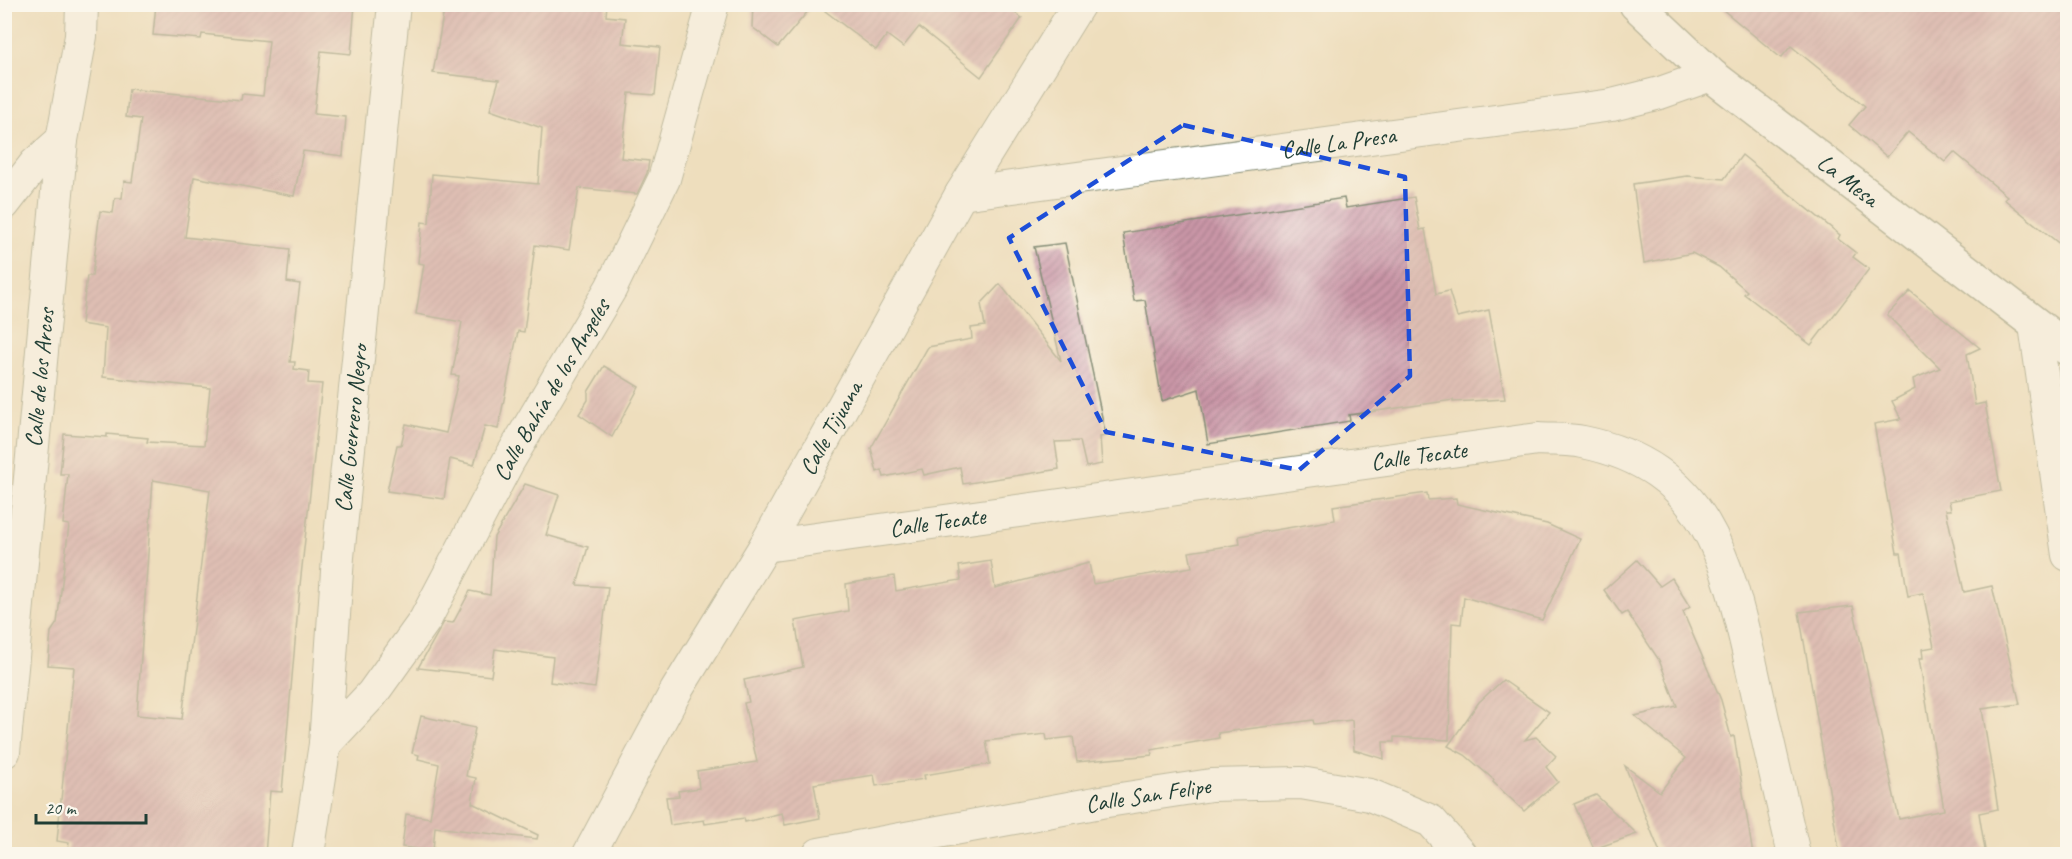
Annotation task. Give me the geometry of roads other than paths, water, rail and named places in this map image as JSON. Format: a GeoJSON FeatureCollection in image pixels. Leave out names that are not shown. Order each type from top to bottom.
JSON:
{"type":"FeatureCollection","features":[{"type":"Feature","properties":{"kind":"main road","name":"La Mesa"},"geometry":{"type":"LineString","coordinates":[[1636,4],[1711,75],[2067,349]]}},
{"type":"Feature","properties":{"kind":"street","name":"Calle de los Arcos"},"geometry":{"type":"LineString","coordinates":[[4,752],[62,140],[81,36],[82,4]]}},
{"type":"Feature","properties":{"kind":"street","name":"Calle Guerrero Negro"},"geometry":{"type":"LineString","coordinates":[[308,855],[325,744],[338,557],[394,4]]}},
{"type":"Feature","properties":{"kind":"street","name":"Calle Bahía de los Angeles"},"geometry":{"type":"LineString","coordinates":[[325,744],[372,694],[425,620],[508,462],[611,288],[664,179],[713,4]]}},
{"type":"Feature","properties":{"kind":"street","name":"Calle Tijuana"},"geometry":{"type":"LineString","coordinates":[[589,855],[676,691],[765,546],[961,194],[1079,4]]}},
{"type":"Feature","properties":{"kind":"street","name":"Calle La Presa"},"geometry":{"type":"LineString","coordinates":[[961,194],[1612,105],[1660,93],[1711,75]]}},
{"type":"Feature","properties":{"kind":"street"},"geometry":{"type":"LineString","coordinates":[[4,204],[35,164],[62,140]]}},
{"type":"Feature","properties":{"kind":"street"},"geometry":{"type":"LineString","coordinates":[[2035,325],[2067,555]]}},
{"type":"Feature","properties":{"kind":"street","name":"Calle Tecate"},"geometry":{"type":"LineString","coordinates":[[765,546],[1538,439],[1582,442],[1635,459],[1680,490],[1708,526],[1733,586],[1794,855]]}},
{"type":"Feature","properties":{"kind":"street","name":"Calle San Felipe"},"geometry":{"type":"LineString","coordinates":[[819,855],[1101,802],[1211,785],[1301,783],[1370,795],[1431,821],[1460,855]]}}]}
